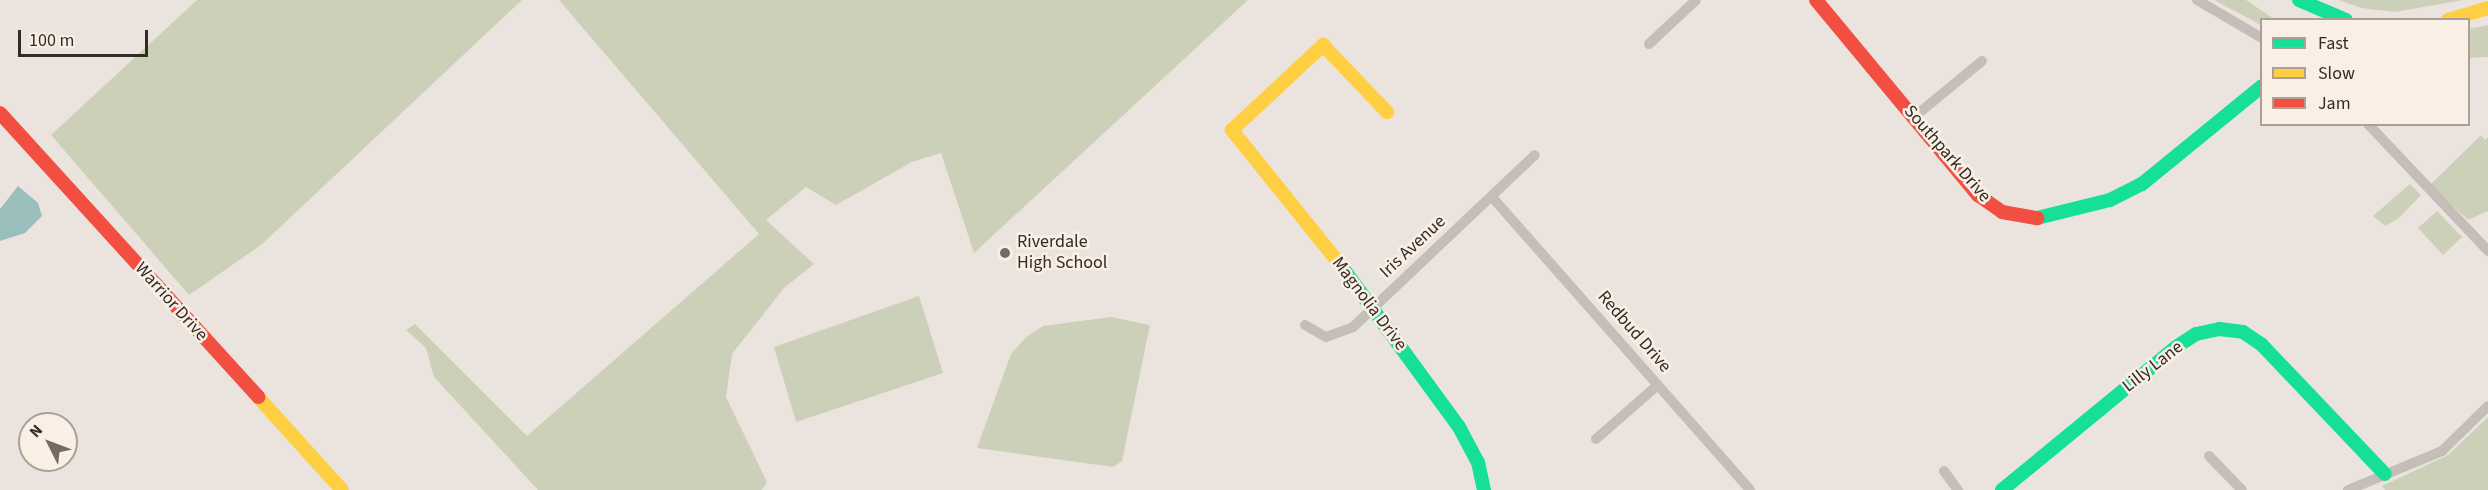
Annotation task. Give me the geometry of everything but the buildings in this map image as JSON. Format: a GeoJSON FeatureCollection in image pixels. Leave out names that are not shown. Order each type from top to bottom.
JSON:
{"type":"FeatureCollection","features":[{"type":"Feature","properties":{"kind":"main road","name":"Southpark Drive"},"geometry":{"type":"LineString","coordinates":[[1816,0],[1978,195],[2002,212],[2031,220],[2110,200],[2142,184],[2260,88]]}},
{"type":"Feature","properties":{"kind":"main road"},"geometry":{"type":"LineString","coordinates":[[2299,0],[2341,18]]}},
{"type":"Feature","properties":{"kind":"main road"},"geometry":{"type":"LineString","coordinates":[[2455,18],[2488,8]]}},
{"type":"Feature","properties":{"kind":"main road","name":"Magnolia Drive"},"geometry":{"type":"LineString","coordinates":[[1387,112],[1323,45],[1232,130],[1374,307],[1459,427],[1478,462],[1484,490]]}},
{"type":"Feature","properties":{"kind":"main road","name":"Warrior Drive"},"geometry":{"type":"LineString","coordinates":[[0,113],[342,490]]}},
{"type":"Feature","properties":{"kind":"main road","name":"Lilly Lane"},"geometry":{"type":"LineString","coordinates":[[2002,490],[2176,347],[2196,334],[2219,329],[2243,332],[2262,345],[2385,474]]}},
{"type":"Feature","properties":{"kind":"street"},"geometry":{"type":"LineString","coordinates":[[1649,44],[1696,0]]}},
{"type":"Feature","properties":{"kind":"street"},"geometry":{"type":"LineString","coordinates":[[2198,0],[2260,37]]}},
{"type":"Feature","properties":{"kind":"street"},"geometry":{"type":"LineString","coordinates":[[1914,117],[1982,61]]}},
{"type":"Feature","properties":{"kind":"street"},"geometry":{"type":"LineString","coordinates":[[2370,126],[2488,251]]}},
{"type":"Feature","properties":{"kind":"street","name":"Iris Avenue"},"geometry":{"type":"LineString","coordinates":[[1305,325],[1317,334],[1337,335],[1353,327],[1535,155]]}},
{"type":"Feature","properties":{"kind":"street","name":"Redbud Drive"},"geometry":{"type":"LineString","coordinates":[[1492,197],[1750,490]]}},
{"type":"Feature","properties":{"kind":"street"},"geometry":{"type":"LineString","coordinates":[[1596,439],[1658,385]]}},
{"type":"Feature","properties":{"kind":"street"},"geometry":{"type":"LineString","coordinates":[[2348,490],[2442,451],[2488,406]]}},
{"type":"Feature","properties":{"kind":"street"},"geometry":{"type":"LineString","coordinates":[[2209,456],[2242,490]]}},
{"type":"Feature","properties":{"kind":"street"},"geometry":{"type":"LineString","coordinates":[[1944,471],[1958,490]]}},
{"type":"Feature","properties":{"kind":"green space"},"geometry":{"type":"Polygon","coordinates":[[[197,0],[522,0],[261,245],[189,295],[51,135],[197,0]]]}},
{"type":"Feature","properties":{"kind":"green space"},"geometry":{"type":"Polygon","coordinates":[[[559,0],[1248,0],[974,253],[941,153],[912,162],[836,205],[806,187],[766,220],[814,264],[784,288],[732,354],[726,397],[767,482],[762,490],[538,490],[434,377],[426,348],[406,330],[415,324],[527,436],[759,234],[559,0]]]}},
{"type":"Feature","properties":{"kind":"green space"},"geometry":{"type":"Polygon","coordinates":[[[2214,0],[2246,0],[2273,18],[2260,18],[2260,24],[2214,0]]]}},
{"type":"Feature","properties":{"kind":"green space"},"geometry":{"type":"Polygon","coordinates":[[[2339,0],[2463,0],[2395,12],[2361,8],[2339,0]]]}},
{"type":"Feature","properties":{"kind":"green space"},"geometry":{"type":"Polygon","coordinates":[[[2488,25],[2488,57],[2470,58],[2470,29],[2488,25]]]}},
{"type":"Feature","properties":{"kind":"green space"},"geometry":{"type":"Polygon","coordinates":[[[2481,135],[2485,140],[2488,137],[2488,211],[2468,220],[2430,185],[2481,135]]]}},
{"type":"Feature","properties":{"kind":"green space"},"geometry":{"type":"Polygon","coordinates":[[[2410,184],[2421,195],[2399,218],[2385,226],[2373,216],[2410,184]]]}},
{"type":"Feature","properties":{"kind":"green space"},"geometry":{"type":"Polygon","coordinates":[[[2437,211],[2462,237],[2443,255],[2418,228],[2437,211]]]}},
{"type":"Feature","properties":{"kind":"green space"},"geometry":{"type":"Polygon","coordinates":[[[919,296],[943,373],[796,422],[774,347],[919,296]]]}},
{"type":"Feature","properties":{"kind":"green space"},"geometry":{"type":"Polygon","coordinates":[[[1111,317],[1150,325],[1122,461],[1113,467],[977,448],[1011,354],[1026,337],[1043,326],[1111,317]]]}},
{"type":"Feature","properties":{"kind":"green space"},"geometry":{"type":"Polygon","coordinates":[[[2488,417],[2488,490],[2385,490],[2382,486],[2448,455],[2488,417]]]}},
{"type":"Feature","properties":{"kind":"water"},"geometry":{"type":"Polygon","coordinates":[[[18,186],[38,203],[42,216],[25,233],[0,241],[0,209],[18,186]]]}},
{"type":"Feature","properties":{"kind":"traffic: fast"},"geometry":{"type":"LineString","coordinates":[[2299,0],[2341,18]]}},
{"type":"Feature","properties":{"kind":"traffic: fast"},"geometry":{"type":"LineString","coordinates":[[2037,218],[2110,200],[2142,184],[2260,88]]}},
{"type":"Feature","properties":{"kind":"traffic: fast"},"geometry":{"type":"LineString","coordinates":[[1342,267],[1459,427],[1478,462],[1484,490]]}},
{"type":"Feature","properties":{"kind":"traffic: fast"},"geometry":{"type":"LineString","coordinates":[[2002,490],[2176,347],[2196,334],[2219,329],[2243,332],[2262,345],[2385,474]]}},
{"type":"Feature","properties":{"kind":"traffic: slow"},"geometry":{"type":"LineString","coordinates":[[2455,18],[2488,8]]}},
{"type":"Feature","properties":{"kind":"traffic: slow"},"geometry":{"type":"LineString","coordinates":[[1342,267],[1232,130],[1323,45],[1387,112]]}},
{"type":"Feature","properties":{"kind":"traffic: slow"},"geometry":{"type":"LineString","coordinates":[[258,397],[342,490]]}},
{"type":"Feature","properties":{"kind":"traffic: jam"},"geometry":{"type":"LineString","coordinates":[[1816,0],[1978,195],[2002,212],[2037,218]]}},
{"type":"Feature","properties":{"kind":"traffic: jam"},"geometry":{"type":"LineString","coordinates":[[0,113],[258,397]]}},
{"type":"Feature","properties":{"kind":"place","name":"Riverdale High School"},"geometry":{"type":"Point","coordinates":[1005,253]}}]}
